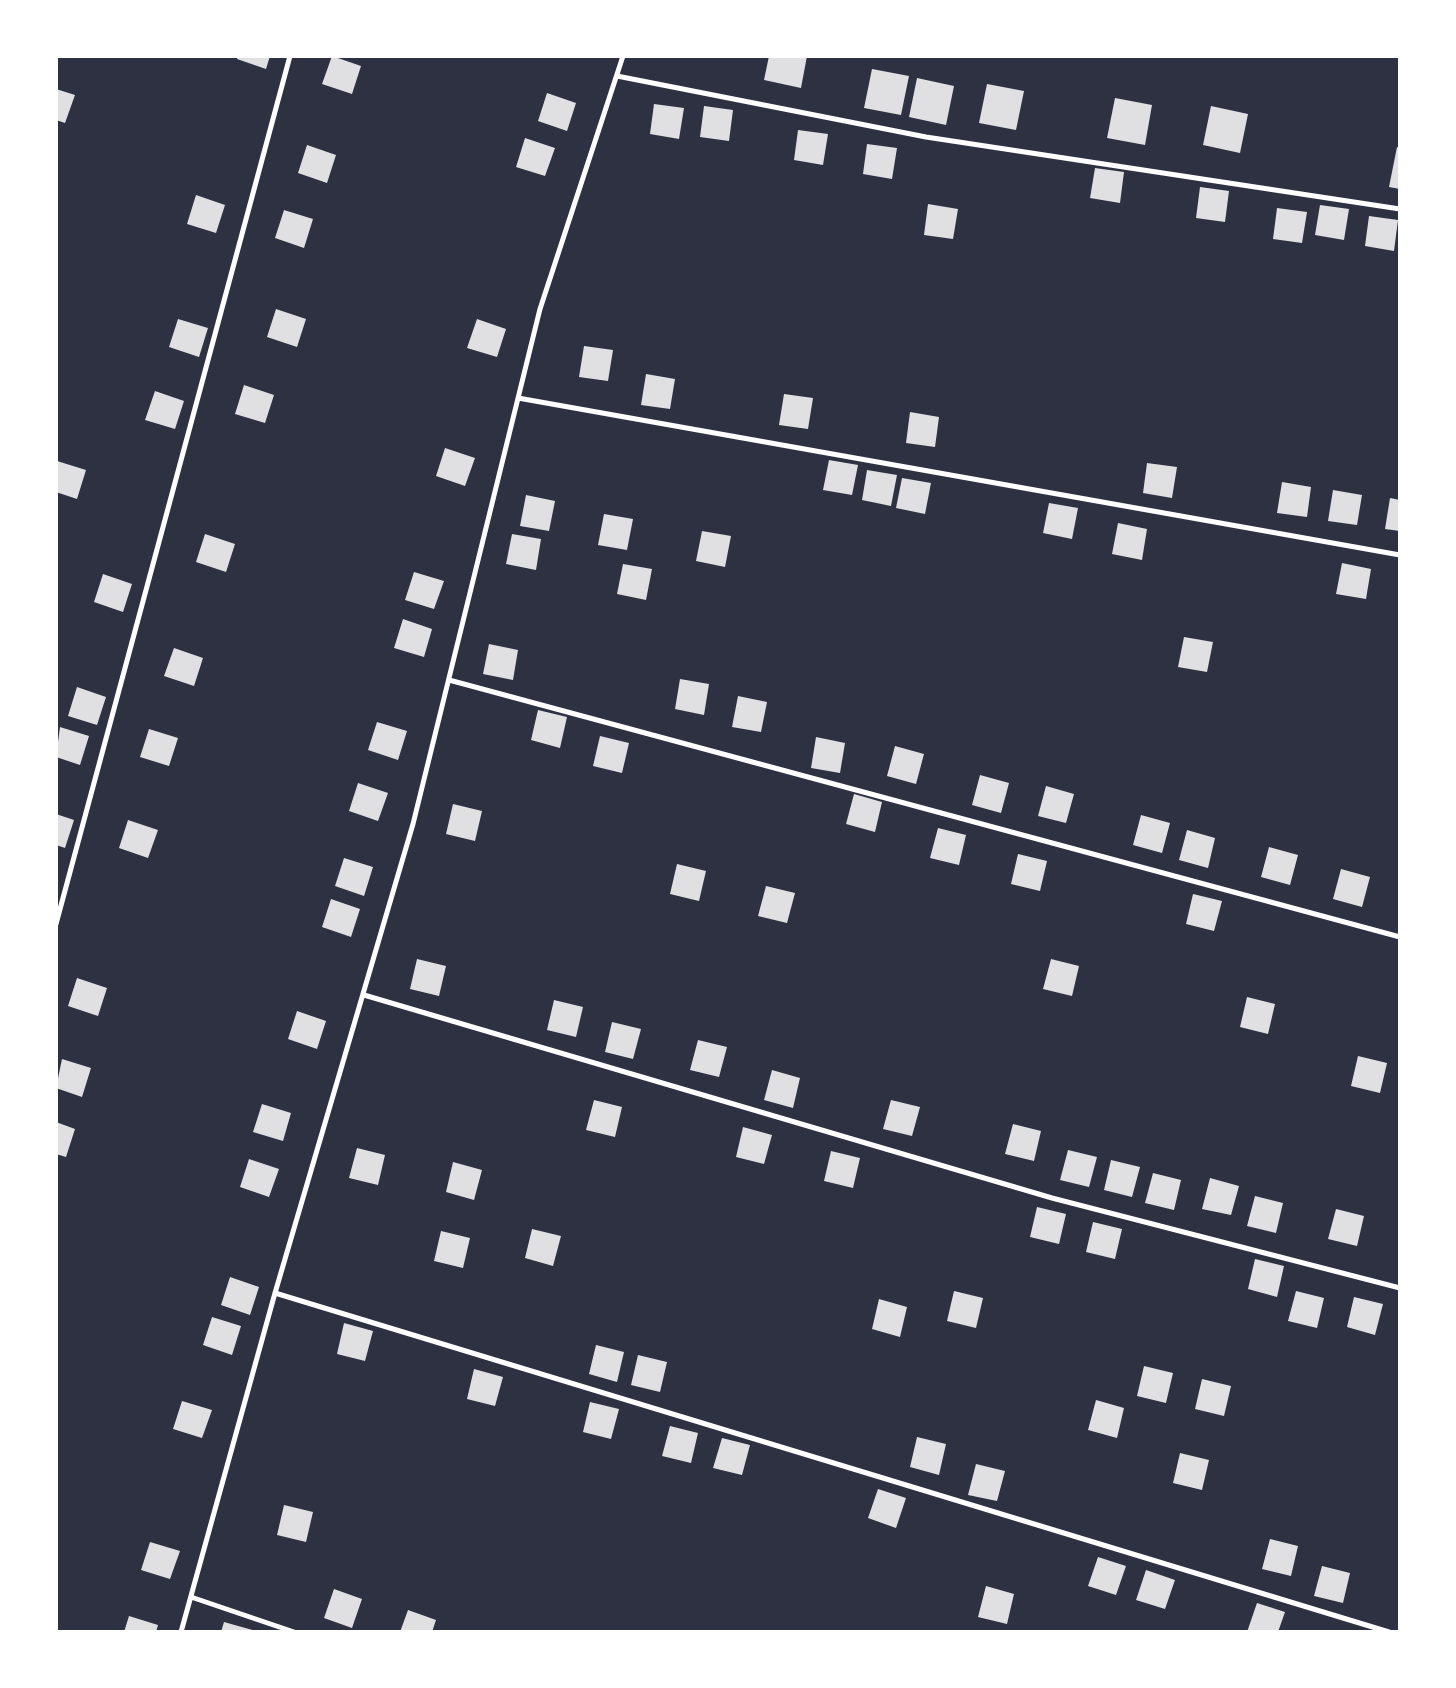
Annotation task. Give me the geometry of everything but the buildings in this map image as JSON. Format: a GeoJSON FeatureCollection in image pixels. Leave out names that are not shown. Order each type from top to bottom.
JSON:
{"type":"FeatureCollection","features":[{"type":"Feature","properties":{"kind":"lane"},"geometry":{"type":"LineString","coordinates":[[56,924],[290,56]]}},
{"type":"Feature","properties":{"kind":"lane"},"geometry":{"type":"LineString","coordinates":[[181,1632],[275,1293],[365,995],[413,824],[540,309],[623,56]]}},
{"type":"Feature","properties":{"kind":"lane"},"geometry":{"type":"LineString","coordinates":[[617,76],[926,137],[1400,209]]}},
{"type":"Feature","properties":{"kind":"lane"},"geometry":{"type":"LineString","coordinates":[[518,398],[1400,555]]}},
{"type":"Feature","properties":{"kind":"lane"},"geometry":{"type":"LineString","coordinates":[[449,680],[1400,937]]}},
{"type":"Feature","properties":{"kind":"lane"},"geometry":{"type":"LineString","coordinates":[[365,995],[1052,1198],[1400,1289]]}},
{"type":"Feature","properties":{"kind":"lane"},"geometry":{"type":"LineString","coordinates":[[275,1293],[1389,1632]]}},
{"type":"Feature","properties":{"kind":"lane"},"geometry":{"type":"LineString","coordinates":[[191,1597],[294,1632]]}}]}
